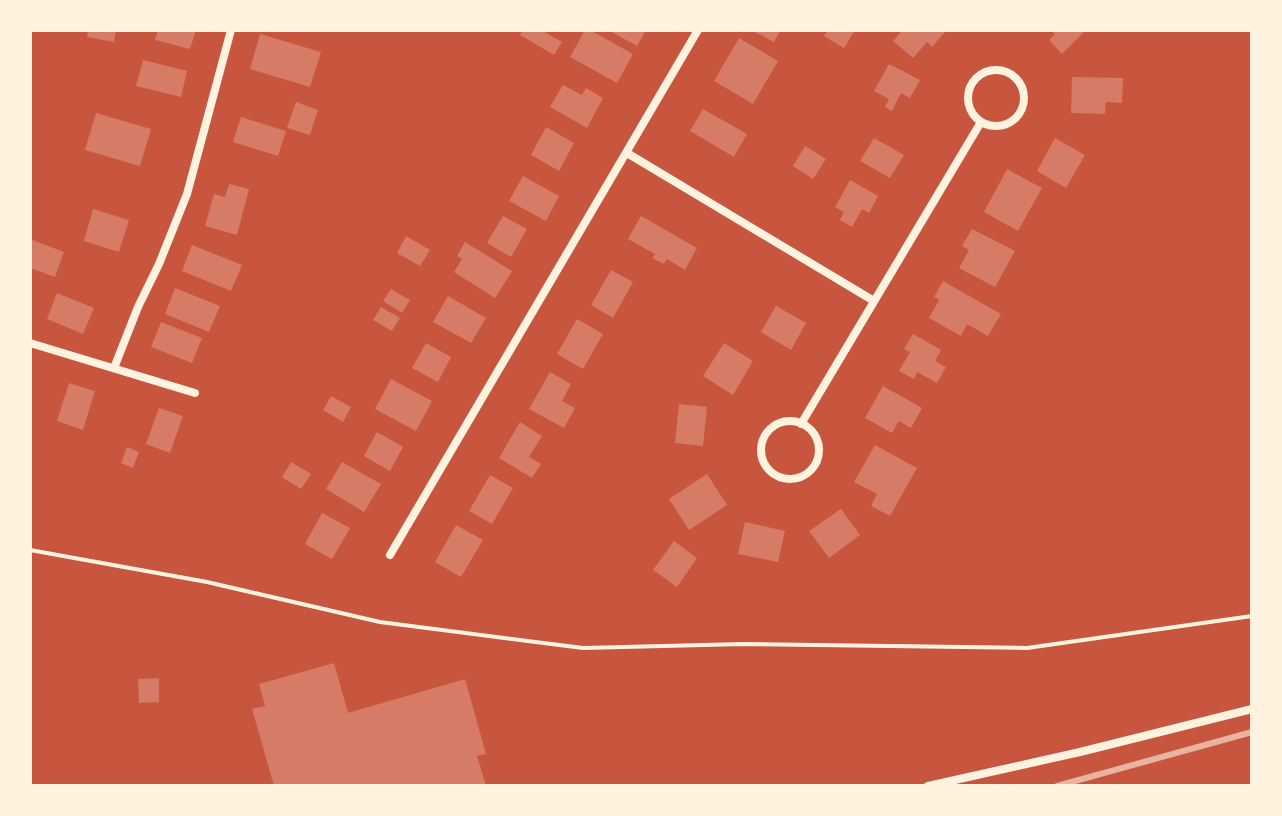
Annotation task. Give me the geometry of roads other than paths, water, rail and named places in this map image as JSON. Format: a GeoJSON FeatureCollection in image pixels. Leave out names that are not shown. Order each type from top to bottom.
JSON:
{"type":"FeatureCollection","features":[{"type":"Feature","properties":{"kind":"street"},"geometry":{"type":"LineString","coordinates":[[114,368],[187,194],[231,30]]}},
{"type":"Feature","properties":{"kind":"street"},"geometry":{"type":"LineString","coordinates":[[390,555],[698,30]]}},
{"type":"Feature","properties":{"kind":"street"},"geometry":{"type":"LineString","coordinates":[[989,71],[1008,73],[1016,78],[1024,100],[1015,119],[1002,126],[981,122],[970,108],[968,98],[974,81],[989,71]]}},
{"type":"Feature","properties":{"kind":"street"},"geometry":{"type":"LineString","coordinates":[[801,424],[981,122]]}},
{"type":"Feature","properties":{"kind":"street"},"geometry":{"type":"LineString","coordinates":[[627,153],[874,301]]}},
{"type":"Feature","properties":{"kind":"street"},"geometry":{"type":"LineString","coordinates":[[30,343],[195,393]]}},
{"type":"Feature","properties":{"kind":"street"},"geometry":{"type":"LineString","coordinates":[[783,422],[801,424],[816,437],[818,456],[815,465],[800,478],[781,478],[772,473],[762,458],[763,440],[767,432],[783,422]]}},
{"type":"Feature","properties":{"kind":"street"},"geometry":{"type":"LineString","coordinates":[[928,786],[1252,709]]}},
{"type":"Feature","properties":{"kind":"railway"},"geometry":{"type":"LineString","coordinates":[[1057,786],[1252,732]]}}]}
